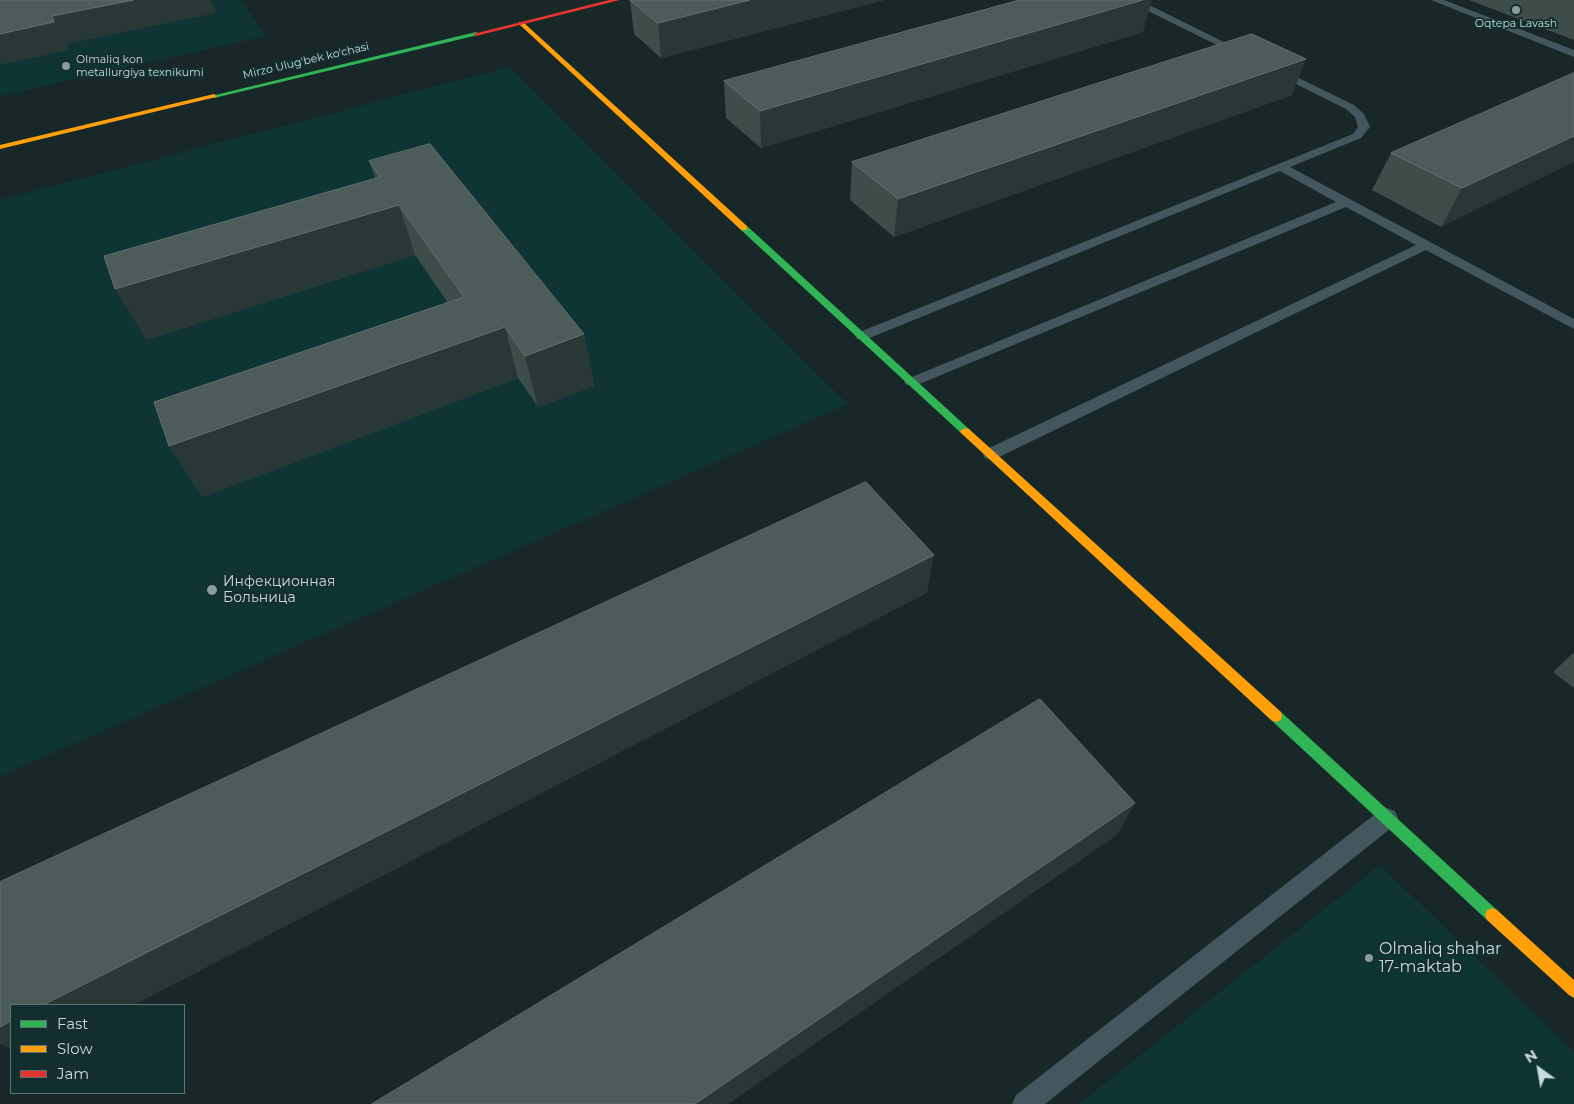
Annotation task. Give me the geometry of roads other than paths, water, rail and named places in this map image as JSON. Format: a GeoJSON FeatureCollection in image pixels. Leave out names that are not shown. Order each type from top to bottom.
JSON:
{"type":"FeatureCollection","features":[{"type":"Feature","properties":{"kind":"street","name":"Mirzo Ulug'bek ko'chasi"},"geometry":{"type":"LineString","coordinates":[[0,146],[617,0]]}},
{"type":"Feature","properties":{"kind":"street"},"geometry":{"type":"LineString","coordinates":[[522,23],[1574,990]]}},
{"type":"Feature","properties":{"kind":"lane"},"geometry":{"type":"LineString","coordinates":[[1131,0],[1248,57]]}},
{"type":"Feature","properties":{"kind":"lane"},"geometry":{"type":"LineString","coordinates":[[1436,0],[1574,54]]}},
{"type":"Feature","properties":{"kind":"lane"},"geometry":{"type":"LineString","coordinates":[[862,336],[1357,136],[1364,127],[1360,116],[1350,108],[1266,65]]}},
{"type":"Feature","properties":{"kind":"lane"},"geometry":{"type":"LineString","coordinates":[[1281,167],[1574,325]]}},
{"type":"Feature","properties":{"kind":"lane"},"geometry":{"type":"LineString","coordinates":[[912,382],[1347,202]]}},
{"type":"Feature","properties":{"kind":"lane"},"geometry":{"type":"LineString","coordinates":[[991,454],[1426,245]]}},
{"type":"Feature","properties":{"kind":"lane"},"geometry":{"type":"LineString","coordinates":[[1025,1104],[1387,818]]}},
{"type":"Feature","properties":{"kind":"place","name":"Oqtepa Lavash"},"geometry":{"type":"Point","coordinates":[1516,10]}},
{"type":"Feature","properties":{"kind":"place","name":"Olmaliq kon metallurgiya texnikumi"},"geometry":{"type":"Point","coordinates":[66,66]}},
{"type":"Feature","properties":{"kind":"place","name":"Инфекционная Больница"},"geometry":{"type":"Point","coordinates":[212,590]}},
{"type":"Feature","properties":{"kind":"place","name":"Olmaliq shahar 17-maktab"},"geometry":{"type":"Point","coordinates":[1369,958]}}]}
